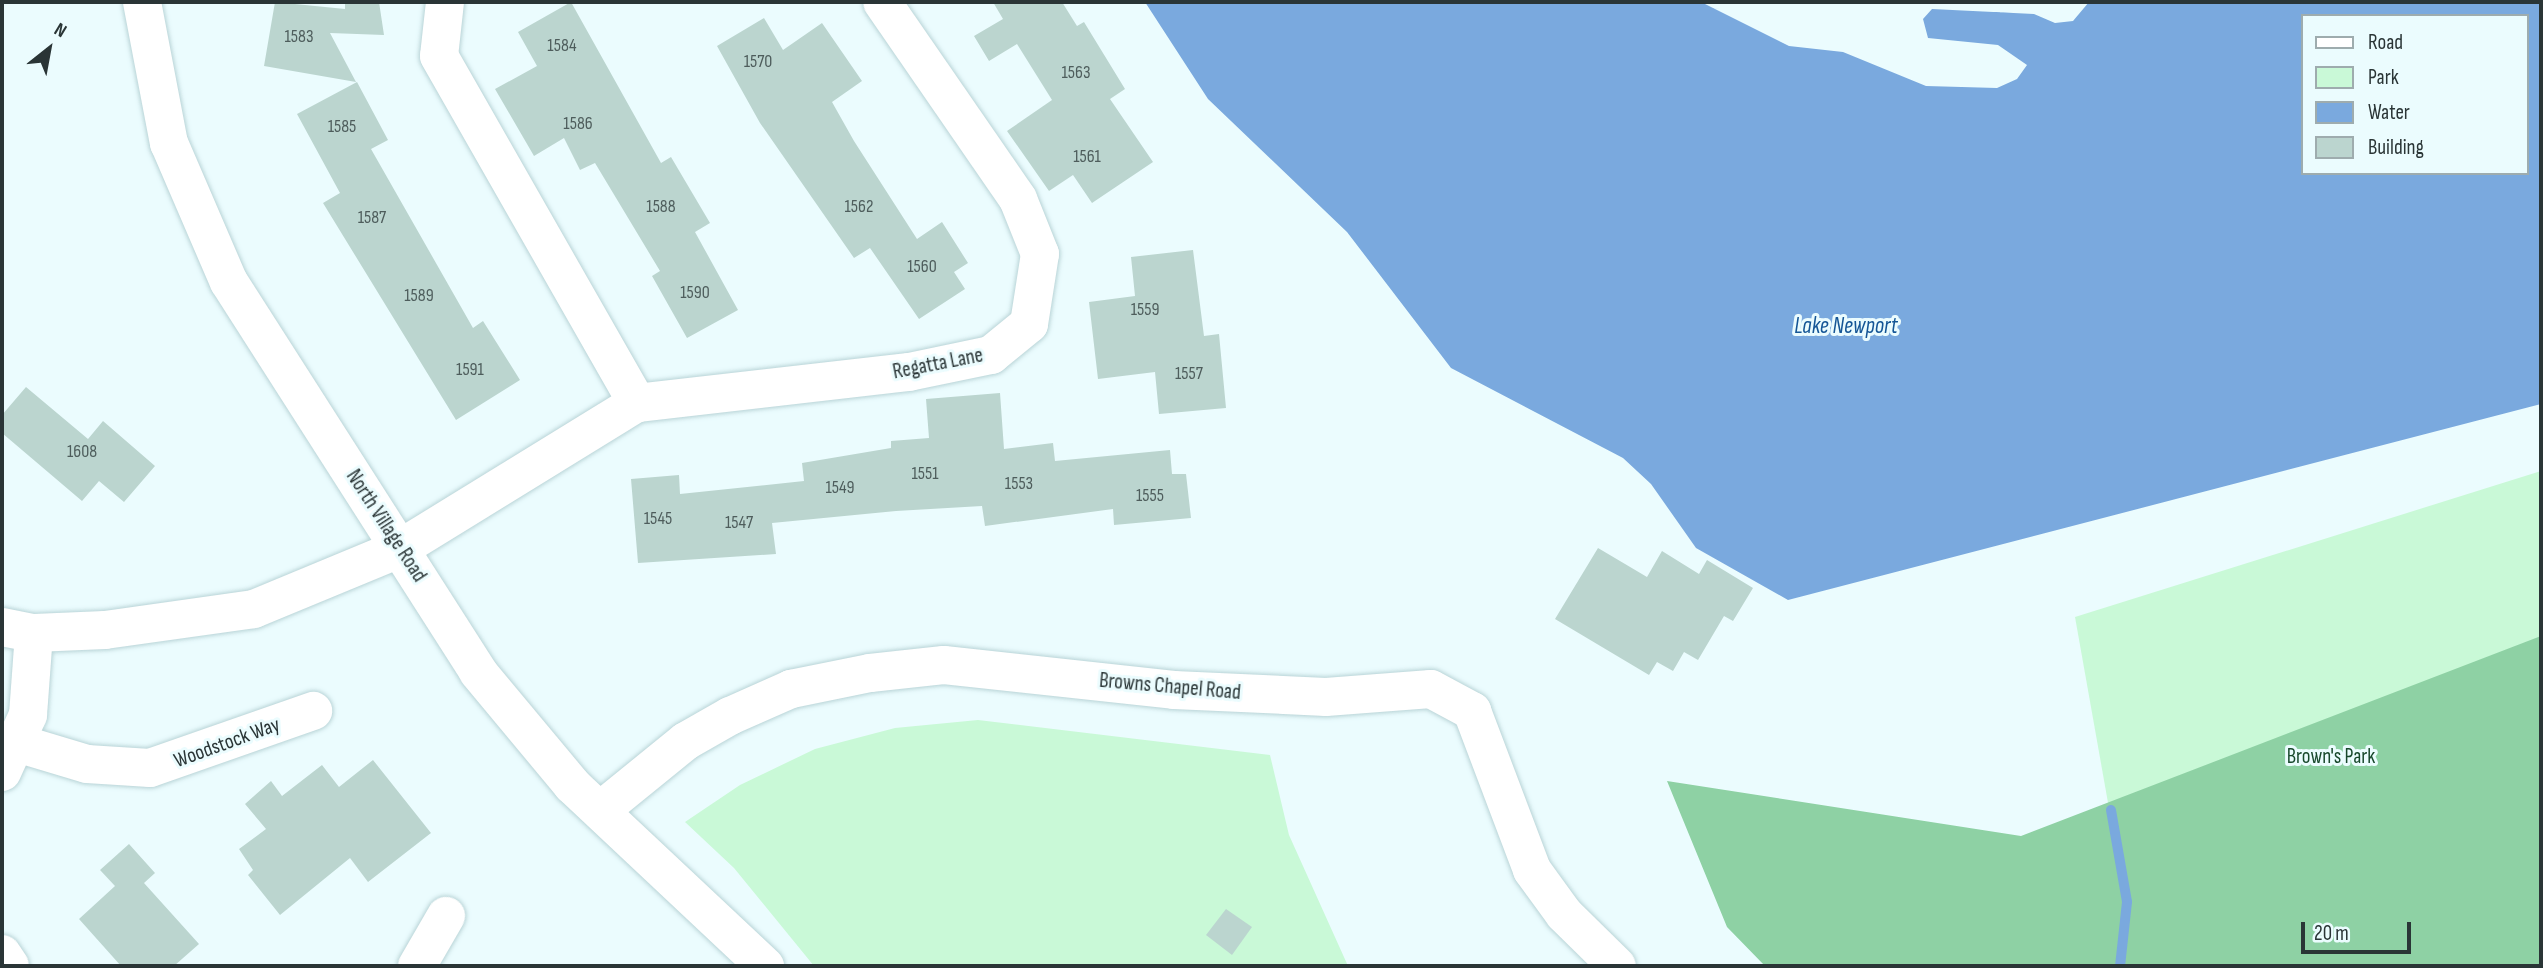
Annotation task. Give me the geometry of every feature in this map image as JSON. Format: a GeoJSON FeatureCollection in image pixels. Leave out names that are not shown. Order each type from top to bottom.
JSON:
{"type":"FeatureCollection","features":[{"type":"Feature","properties":{"kind":"street","name":"North Village Road"},"geometry":{"type":"LineString","coordinates":[[142,2],[163,118],[197,217],[229,282],[522,731],[765,966]]}},
{"type":"Feature","properties":{"kind":"street"},"geometry":{"type":"LineString","coordinates":[[445,2],[439,56],[637,403]]}},
{"type":"Feature","properties":{"kind":"street","name":"Regatta Lane"},"geometry":{"type":"LineString","coordinates":[[18,630],[173,625],[254,609],[401,548],[637,403],[991,355],[1029,324],[1040,254],[1018,198],[882,2]]}},
{"type":"Feature","properties":{"kind":"street"},"geometry":{"type":"LineString","coordinates":[[10,758],[33,682],[18,630]]}},
{"type":"Feature","properties":{"kind":"street","name":"Browns Chapel Road"},"geometry":{"type":"LineString","coordinates":[[601,810],[685,741],[730,716],[791,689],[870,673],[944,665],[1174,690],[1326,697],[1431,689],[1472,710],[1532,870],[1564,914],[1617,966]]}},
{"type":"Feature","properties":{"kind":"street","name":"Woodstock Way"},"geometry":{"type":"LineString","coordinates":[[10,758],[150,768],[313,711]]}},
{"type":"Feature","properties":{"kind":"street"},"geometry":{"type":"LineString","coordinates":[[417,966],[446,916]]}},
{"type":"Feature","properties":{"kind":"street"},"geometry":{"type":"LineString","coordinates":[[2,954],[10,966]]}},
{"type":"Feature","properties":{"kind":"green space","name":"Brown's Park"},"geometry":{"type":"Polygon","coordinates":[[[2541,471],[2541,966],[2137,966],[2075,617],[2541,471]]]}},
{"type":"Feature","properties":{"kind":"green space"},"geometry":{"type":"Polygon","coordinates":[[[2541,636],[2541,966],[1765,966],[1727,927],[1667,781],[2021,836],[2541,636]]]}},
{"type":"Feature","properties":{"kind":"green space"},"geometry":{"type":"Polygon","coordinates":[[[978,720],[1270,755],[1289,835],[1348,966],[814,966],[734,868],[685,822],[740,785],[815,749],[895,728],[978,720]]]}},
{"type":"Feature","properties":{"kind":"water","name":"Lake Newport"},"geometry":{"type":"Polygon","coordinates":[[[1145,2],[1701,2],[1789,46],[1843,52],[1926,86],[1997,88],[2017,79],[2027,65],[1998,45],[1928,38],[1923,19],[1932,9],[2034,14],[2055,23],[2073,21],[2089,2],[2541,2],[2541,404],[1788,600],[1696,548],[1651,484],[1623,458],[1451,368],[1347,232],[1208,99],[1145,2]]]}},
{"type":"Feature","properties":{"kind":"building"},"geometry":{"type":"Polygon","coordinates":[[[275,2],[345,9],[345,2],[379,2],[384,35],[330,33],[356,82],[264,66],[275,2]]]}},
{"type":"Feature","properties":{"kind":"building"},"geometry":{"type":"Polygon","coordinates":[[[571,2],[661,163],[671,157],[710,223],[695,232],[738,310],[687,338],[652,276],[660,271],[595,163],[580,170],[564,138],[534,156],[495,89],[537,66],[518,32],[571,2]]]}},
{"type":"Feature","properties":{"kind":"building"},"geometry":{"type":"Polygon","coordinates":[[[993,2],[1062,2],[1077,26],[1084,22],[1125,89],[1110,99],[1153,162],[1092,203],[1073,175],[1049,191],[1007,131],[1052,100],[1017,44],[989,61],[974,36],[1003,19],[993,2]]]}},
{"type":"Feature","properties":{"kind":"building"},"geometry":{"type":"Polygon","coordinates":[[[764,18],[783,50],[822,23],[862,81],[832,102],[854,141],[917,239],[942,222],[968,263],[954,272],[965,289],[919,319],[870,248],[854,258],[760,123],[717,46],[764,18]]]}},
{"type":"Feature","properties":{"kind":"building"},"geometry":{"type":"Polygon","coordinates":[[[357,82],[388,140],[371,149],[473,328],[483,321],[520,380],[456,420],[323,203],[340,193],[297,114],[357,82]]]}},
{"type":"Feature","properties":{"kind":"building"},"geometry":{"type":"Polygon","coordinates":[[[1193,250],[1204,336],[1219,334],[1226,408],[1159,414],[1155,372],[1098,379],[1089,302],[1135,296],[1131,257],[1193,250]]]}},
{"type":"Feature","properties":{"kind":"building"},"geometry":{"type":"Polygon","coordinates":[[[26,387],[88,439],[103,421],[155,466],[124,502],[99,481],[82,501],[2,433],[2,415],[26,387]]]}},
{"type":"Feature","properties":{"kind":"building"},"geometry":{"type":"Polygon","coordinates":[[[1000,393],[1004,449],[1053,443],[1055,461],[1170,450],[1172,474],[1186,474],[1191,518],[1114,525],[1113,509],[985,526],[982,506],[896,511],[772,523],[776,554],[638,563],[631,479],[679,475],[680,494],[804,481],[802,463],[891,448],[891,441],[929,438],[926,399],[1000,393]]]}},
{"type":"Feature","properties":{"kind":"building"},"geometry":{"type":"Polygon","coordinates":[[[1598,548],[1647,577],[1662,551],[1699,574],[1707,560],[1753,588],[1733,621],[1724,616],[1698,660],[1684,652],[1673,671],[1657,662],[1649,675],[1555,619],[1598,548]]]}},
{"type":"Feature","properties":{"kind":"building"},"geometry":{"type":"Polygon","coordinates":[[[373,760],[431,833],[368,882],[350,858],[280,915],[248,875],[253,870],[239,849],[266,829],[245,804],[271,781],[282,796],[322,765],[339,787],[373,760]]]}},
{"type":"Feature","properties":{"kind":"building"},"geometry":{"type":"Polygon","coordinates":[[[129,844],[155,873],[144,883],[199,944],[174,966],[121,966],[79,919],[115,886],[100,870],[129,844]]]}},
{"type":"Feature","properties":{"kind":"building"},"geometry":{"type":"Polygon","coordinates":[[[1226,909],[1252,927],[1232,955],[1206,935],[1226,909]]]}},
{"type":"Feature","properties":{"kind":"waterway"},"geometry":{"type":"LineString","coordinates":[[2111,810],[2127,902],[2120,966]]}}]}
